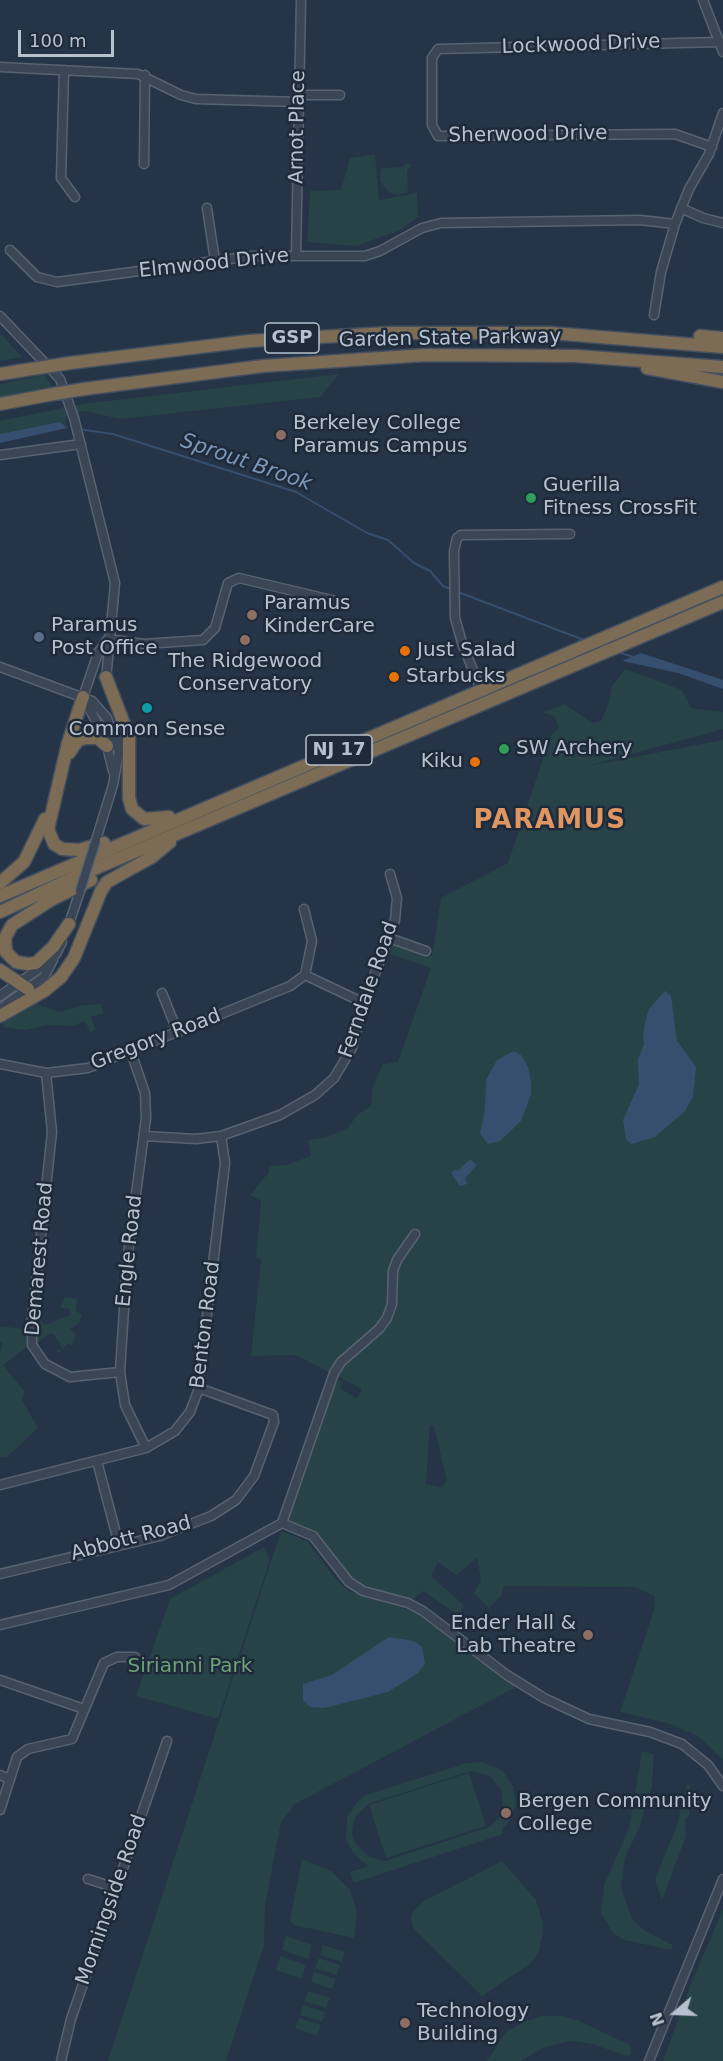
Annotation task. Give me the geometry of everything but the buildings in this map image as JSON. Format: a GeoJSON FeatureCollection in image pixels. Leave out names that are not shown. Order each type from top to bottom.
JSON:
{"type":"FeatureCollection","features":[{"type":"Feature","properties":{"kind":"highway","name":"Garden State Parkway"},"geometry":{"type":"LineString","coordinates":[[0,374],[249,341],[354,334],[516,332],[621,337],[723,347]]}},
{"type":"Feature","properties":{"kind":"highway"},"geometry":{"type":"LineString","coordinates":[[621,337],[684,335],[723,338]]}},
{"type":"Feature","properties":{"kind":"highway","name":"Garden State Parkway"},"geometry":{"type":"LineString","coordinates":[[0,404],[84,389],[217,371],[333,360],[462,355],[577,356],[723,367]]}},
{"type":"Feature","properties":{"kind":"highway"},"geometry":{"type":"LineString","coordinates":[[577,356],[723,382]]}},
{"type":"Feature","properties":{"kind":"highway","name":"NJ 17"},"geometry":{"type":"LineString","coordinates":[[0,896],[154,828],[723,587]]}},
{"type":"Feature","properties":{"kind":"highway","name":"NJ 17"},"geometry":{"type":"LineString","coordinates":[[0,912],[181,832],[723,602]]}},
{"type":"Feature","properties":{"kind":"highway"},"geometry":{"type":"LineString","coordinates":[[106,677],[129,737],[129,798],[132,809],[139,816],[151,820],[194,812]]}},
{"type":"Feature","properties":{"kind":"highway"},"geometry":{"type":"LineString","coordinates":[[0,883],[16,871],[31,852],[52,804],[83,697]]}},
{"type":"Feature","properties":{"kind":"highway"},"geometry":{"type":"LineString","coordinates":[[66,756],[76,743],[85,738],[98,738],[107,746]]}},
{"type":"Feature","properties":{"kind":"highway"},"geometry":{"type":"LineString","coordinates":[[52,804],[49,837],[62,849],[79,849],[154,828]]}},
{"type":"Feature","properties":{"kind":"highway"},"geometry":{"type":"LineString","coordinates":[[0,1016],[44,991],[61,977],[74,958],[100,891],[107,882],[152,856],[181,832]]}},
{"type":"Feature","properties":{"kind":"highway"},"geometry":{"type":"LineString","coordinates":[[69,924],[53,947],[36,963],[20,963],[6,951],[5,938],[13,924],[91,879],[110,863]]}},
{"type":"Feature","properties":{"kind":"highway"},"geometry":{"type":"LineString","coordinates":[[0,970],[24,986]]}},
{"type":"Feature","properties":{"kind":"street","name":"Arnot Place"},"geometry":{"type":"LineString","coordinates":[[296,255],[301,0]]}},
{"type":"Feature","properties":{"kind":"street"},"geometry":{"type":"LineString","coordinates":[[703,0],[723,52]]}},
{"type":"Feature","properties":{"kind":"street","name":"Lockwood Drive"},"geometry":{"type":"LineString","coordinates":[[442,49],[720,42]]}},
{"type":"Feature","properties":{"kind":"street","name":"Sherwood Drive"},"geometry":{"type":"LineString","coordinates":[[442,49],[435,51],[432,58],[434,133],[443,136],[675,134],[712,147]]}},
{"type":"Feature","properties":{"kind":"street"},"geometry":{"type":"LineString","coordinates":[[0,67],[145,75],[181,95],[196,99],[299,98],[340,95]]}},
{"type":"Feature","properties":{"kind":"street"},"geometry":{"type":"LineString","coordinates":[[64,70],[60,178],[75,197]]}},
{"type":"Feature","properties":{"kind":"street"},"geometry":{"type":"LineString","coordinates":[[144,164],[145,75]]}},
{"type":"Feature","properties":{"kind":"street"},"geometry":{"type":"LineString","coordinates":[[654,315],[662,272],[675,224],[712,147],[720,136],[723,113]]}},
{"type":"Feature","properties":{"kind":"street"},"geometry":{"type":"LineString","coordinates":[[207,208],[215,261]]}},
{"type":"Feature","properties":{"kind":"street"},"geometry":{"type":"LineString","coordinates":[[681,208],[703,218],[723,223]]}},
{"type":"Feature","properties":{"kind":"street","name":"Elmwood Drive"},"geometry":{"type":"LineString","coordinates":[[10,250],[37,277],[57,282],[252,256],[373,255],[422,228],[441,222],[640,220],[675,224]]}},
{"type":"Feature","properties":{"kind":"street"},"geometry":{"type":"LineString","coordinates":[[0,316],[60,380],[74,418],[115,584],[106,677],[107,695],[121,729],[114,775],[69,924],[56,954],[0,1009]]}},
{"type":"Feature","properties":{"kind":"street"},"geometry":{"type":"LineString","coordinates":[[0,455],[81,444]]}},
{"type":"Feature","properties":{"kind":"street"},"geometry":{"type":"LineString","coordinates":[[482,689],[457,628],[454,597],[454,543],[461,535],[570,534]]}},
{"type":"Feature","properties":{"kind":"street"},"geometry":{"type":"LineString","coordinates":[[108,639],[144,644],[203,639],[215,628],[228,583],[238,578],[340,602]]}},
{"type":"Feature","properties":{"kind":"street"},"geometry":{"type":"LineString","coordinates":[[108,639],[98,653],[83,697],[107,746],[114,775]]}},
{"type":"Feature","properties":{"kind":"street"},"geometry":{"type":"LineString","coordinates":[[0,667],[83,697],[96,704],[104,713],[115,738],[118,754]]}},
{"type":"Feature","properties":{"kind":"street","name":"Ferndale Road"},"geometry":{"type":"LineString","coordinates":[[144,1136],[196,1139],[221,1136],[280,1115],[325,1087],[341,1068],[352,1048],[364,1003],[389,938],[397,909],[390,874]]}},
{"type":"Feature","properties":{"kind":"street"},"geometry":{"type":"LineString","coordinates":[[304,909],[312,941],[305,975],[364,1003]]}},
{"type":"Feature","properties":{"kind":"street"},"geometry":{"type":"LineString","coordinates":[[389,938],[426,951]]}},
{"type":"Feature","properties":{"kind":"street","name":"Gregory Road"},"geometry":{"type":"LineString","coordinates":[[0,1064],[46,1073],[88,1068],[290,986],[305,975]]}},
{"type":"Feature","properties":{"kind":"street"},"geometry":{"type":"LineString","coordinates":[[0,996],[24,986]]}},
{"type":"Feature","properties":{"kind":"street"},"geometry":{"type":"LineString","coordinates":[[162,993],[178,1033]]}},
{"type":"Feature","properties":{"kind":"street","name":"Engle Road"},"geometry":{"type":"LineString","coordinates":[[131,1052],[145,1094],[144,1136],[127,1262],[120,1372],[126,1405],[146,1448]]}},
{"type":"Feature","properties":{"kind":"street","name":"Demarest Road"},"geometry":{"type":"LineString","coordinates":[[46,1073],[52,1132],[32,1319],[32,1345],[45,1364],[70,1377],[120,1372]]}},
{"type":"Feature","properties":{"kind":"street","name":"Benton Road"},"geometry":{"type":"LineString","coordinates":[[0,1485],[146,1448],[166,1439],[182,1423],[199,1388],[225,1163],[221,1136]]}},
{"type":"Feature","properties":{"kind":"street"},"geometry":{"type":"LineString","coordinates":[[0,1625],[169,1585],[282,1523],[334,1373],[341,1362],[379,1329],[387,1318],[392,1304],[393,1271],[396,1260],[416,1234]]}},
{"type":"Feature","properties":{"kind":"street","name":"Abbott Road"},"geometry":{"type":"LineString","coordinates":[[0,1574],[160,1536],[197,1522],[236,1500],[254,1476],[274,1422],[273,1415],[199,1388]]}},
{"type":"Feature","properties":{"kind":"street"},"geometry":{"type":"LineString","coordinates":[[97,1461],[119,1545]]}},
{"type":"Feature","properties":{"kind":"street"},"geometry":{"type":"LineString","coordinates":[[282,1523],[313,1536],[322,1544],[339,1572],[363,1591],[408,1603],[423,1611],[507,1675],[544,1698],[589,1719],[650,1732],[682,1744],[708,1765],[723,1786]]}},
{"type":"Feature","properties":{"kind":"street"},"geometry":{"type":"LineString","coordinates":[[0,1810],[17,1757],[28,1749],[72,1739],[104,1663],[117,1657],[135,1657]]}},
{"type":"Feature","properties":{"kind":"street"},"geometry":{"type":"LineString","coordinates":[[0,1680],[84,1709]]}},
{"type":"Feature","properties":{"kind":"street","name":"Morningside Road"},"geometry":{"type":"LineString","coordinates":[[61,2061],[71,2019],[167,1741]]}},
{"type":"Feature","properties":{"kind":"street"},"geometry":{"type":"LineString","coordinates":[[0,1774],[10,1779]]}},
{"type":"Feature","properties":{"kind":"street"},"geometry":{"type":"LineString","coordinates":[[88,1879],[116,1888]]}},
{"type":"Feature","properties":{"kind":"street"},"geometry":{"type":"LineString","coordinates":[[648,2061],[723,1879]]}},
{"type":"Feature","properties":{"kind":"green space"},"geometry":{"type":"Polygon","coordinates":[[[375,154],[379,200],[417,193],[418,217],[398,231],[356,246],[307,242],[310,191],[341,190],[350,158],[375,154]]]}},
{"type":"Feature","properties":{"kind":"green space"},"geometry":{"type":"Polygon","coordinates":[[[406,163],[411,165],[407,171],[408,192],[398,195],[389,192],[380,181],[381,168],[403,167],[406,163]]]}},
{"type":"Feature","properties":{"kind":"green space"},"geometry":{"type":"Polygon","coordinates":[[[1,334],[22,357],[0,361],[1,334]]]}},
{"type":"Feature","properties":{"kind":"green space"},"geometry":{"type":"Polygon","coordinates":[[[339,374],[320,397],[120,419],[84,411],[65,417],[67,428],[60,422],[0,434],[0,421],[82,404],[339,374]]]}},
{"type":"Feature","properties":{"kind":"green space"},"geometry":{"type":"Polygon","coordinates":[[[45,375],[52,388],[0,397],[0,384],[45,375]]]}},
{"type":"Feature","properties":{"kind":"green space"},"geometry":{"type":"Polygon","coordinates":[[[625,669],[682,690],[691,708],[723,712],[723,729],[588,766],[723,740],[723,1760],[699,1737],[671,1724],[620,1712],[654,1610],[655,1596],[635,1587],[503,1586],[502,1595],[489,1608],[474,1593],[481,1580],[477,1558],[456,1575],[438,1562],[431,1576],[464,1605],[459,1615],[423,1591],[408,1603],[349,1582],[322,1544],[282,1523],[333,1379],[342,1382],[340,1389],[357,1398],[362,1389],[296,1355],[251,1356],[261,1259],[256,1258],[261,1201],[250,1195],[269,1172],[269,1166],[286,1165],[311,1156],[308,1140],[327,1137],[348,1128],[357,1115],[371,1106],[372,1089],[383,1064],[398,1062],[431,968],[390,954],[393,942],[432,956],[441,898],[508,863],[551,735],[559,728],[555,717],[543,712],[565,704],[592,723],[601,721],[609,703],[612,686],[625,669]],[[430,1425],[426,1484],[442,1487],[447,1481],[434,1427],[430,1425]]]}},
{"type":"Feature","properties":{"kind":"green space"},"geometry":{"type":"Polygon","coordinates":[[[32,1002],[59,1012],[83,1005],[101,1004],[104,1013],[91,1017],[96,1030],[90,1032],[85,1021],[73,1026],[47,1025],[25,1030],[3,1027],[4,1019],[32,1002]]]}},
{"type":"Feature","properties":{"kind":"green space"},"geometry":{"type":"Polygon","coordinates":[[[65,1297],[77,1299],[76,1311],[82,1315],[79,1323],[70,1329],[76,1335],[72,1345],[67,1344],[59,1353],[57,1351],[62,1348],[54,1334],[48,1334],[39,1342],[34,1341],[35,1328],[38,1318],[45,1325],[70,1315],[70,1309],[60,1308],[65,1297]]]}},
{"type":"Feature","properties":{"kind":"green space"},"geometry":{"type":"Polygon","coordinates":[[[0,1326],[24,1329],[27,1347],[3,1365],[25,1392],[22,1400],[38,1428],[6,1458],[0,1457],[0,1352],[3,1343],[0,1342],[0,1326]]]}},
{"type":"Feature","properties":{"kind":"green space"},"geometry":{"type":"Polygon","coordinates":[[[281,1531],[307,1541],[336,1580],[349,1591],[422,1614],[516,1687],[295,1804],[281,1822],[265,1905],[264,1945],[226,2061],[108,2061],[281,1531]]]}},
{"type":"Feature","properties":{"kind":"green space","name":"Sirianni Park"},"geometry":{"type":"Polygon","coordinates":[[[264,1547],[270,1559],[218,1719],[136,1696],[170,1599],[264,1547]]]}},
{"type":"Feature","properties":{"kind":"green space"},"geometry":{"type":"Polygon","coordinates":[[[642,1751],[654,1754],[652,1786],[640,1826],[625,1858],[621,1888],[631,1917],[642,1929],[673,1945],[671,1950],[624,1940],[613,1933],[601,1913],[604,1885],[629,1828],[642,1751]]]}},
{"type":"Feature","properties":{"kind":"green space"},"geometry":{"type":"Polygon","coordinates":[[[482,1762],[502,1770],[513,1786],[516,1805],[508,1823],[502,1829],[503,1834],[354,1883],[350,1872],[368,1866],[354,1854],[346,1840],[347,1817],[359,1800],[366,1795],[467,1763],[482,1762]],[[471,1771],[368,1804],[354,1819],[352,1834],[356,1844],[369,1857],[385,1861],[489,1827],[499,1818],[503,1808],[501,1790],[490,1776],[471,1771]]]}},
{"type":"Feature","properties":{"kind":"green space"},"geometry":{"type":"Polygon","coordinates":[[[469,1773],[486,1826],[386,1858],[369,1805],[469,1773]]]}},
{"type":"Feature","properties":{"kind":"green space"},"geometry":{"type":"Polygon","coordinates":[[[687,1785],[690,1785],[689,1817],[685,1819],[686,1836],[662,1900],[656,1884],[656,1876],[677,1825],[687,1785]]]}},
{"type":"Feature","properties":{"kind":"green space"},"geometry":{"type":"Polygon","coordinates":[[[302,1859],[331,1871],[350,1890],[357,1912],[354,1938],[293,1925],[290,1920],[302,1859]]]}},
{"type":"Feature","properties":{"kind":"green space"},"geometry":{"type":"Polygon","coordinates":[[[502,1861],[536,1900],[543,1923],[542,1938],[538,1953],[531,1963],[482,1996],[414,1929],[411,1920],[412,1913],[422,1902],[502,1861]]]}},
{"type":"Feature","properties":{"kind":"green space"},"geometry":{"type":"Polygon","coordinates":[[[723,1909],[723,2061],[663,2061],[691,1984],[723,1909]]]}},
{"type":"Feature","properties":{"kind":"green space"},"geometry":{"type":"Polygon","coordinates":[[[286,1936],[312,1945],[308,1959],[282,1950],[286,1936]]]}},
{"type":"Feature","properties":{"kind":"green space"},"geometry":{"type":"Polygon","coordinates":[[[323,1945],[345,1952],[342,1962],[320,1955],[323,1945]]]}},
{"type":"Feature","properties":{"kind":"green space"},"geometry":{"type":"Polygon","coordinates":[[[280,1956],[306,1965],[302,1979],[276,1970],[280,1956]]]}},
{"type":"Feature","properties":{"kind":"green space"},"geometry":{"type":"Polygon","coordinates":[[[319,1958],[340,1965],[337,1975],[315,1968],[319,1958]]]}},
{"type":"Feature","properties":{"kind":"green space"},"geometry":{"type":"Polygon","coordinates":[[[314,1972],[336,1979],[332,1989],[311,1982],[314,1972]]]}},
{"type":"Feature","properties":{"kind":"green space"},"geometry":{"type":"Polygon","coordinates":[[[308,1991],[330,1998],[326,2008],[304,2001],[308,1991]]]}},
{"type":"Feature","properties":{"kind":"green space"},"geometry":{"type":"Polygon","coordinates":[[[303,2005],[325,2012],[322,2022],[300,2015],[303,2005]]]}},
{"type":"Feature","properties":{"kind":"green space"},"geometry":{"type":"Polygon","coordinates":[[[542,2016],[562,2016],[577,2020],[630,2045],[631,2054],[627,2056],[592,2044],[571,2041],[543,2048],[521,2061],[487,2061],[505,2033],[523,2022],[542,2016]]]}},
{"type":"Feature","properties":{"kind":"green space"},"geometry":{"type":"Polygon","coordinates":[[[299,2018],[321,2025],[317,2036],[295,2028],[299,2018]]]}},
{"type":"Feature","properties":{"kind":"water"},"geometry":{"type":"Polygon","coordinates":[[[60,422],[67,428],[0,443],[0,434],[60,422]]]}},
{"type":"Feature","properties":{"kind":"water"},"geometry":{"type":"Polygon","coordinates":[[[641,653],[723,680],[723,689],[678,673],[622,661],[641,653]]]}},
{"type":"Feature","properties":{"kind":"water"},"geometry":{"type":"Polygon","coordinates":[[[665,991],[671,996],[677,1041],[696,1067],[693,1097],[685,1111],[655,1137],[631,1144],[626,1139],[623,1120],[639,1084],[638,1059],[644,1044],[646,1018],[649,1009],[665,991]]]}},
{"type":"Feature","properties":{"kind":"water"},"geometry":{"type":"Polygon","coordinates":[[[514,1051],[521,1055],[528,1067],[531,1094],[521,1121],[500,1141],[488,1144],[480,1134],[485,1109],[486,1080],[497,1060],[514,1051]]]}},
{"type":"Feature","properties":{"kind":"water"},"geometry":{"type":"Polygon","coordinates":[[[470,1159],[477,1165],[465,1178],[467,1184],[460,1186],[451,1173],[454,1170],[458,1171],[470,1159]]]}},
{"type":"Feature","properties":{"kind":"water"},"geometry":{"type":"Polygon","coordinates":[[[389,1637],[414,1641],[422,1647],[425,1664],[418,1673],[388,1692],[324,1708],[310,1707],[303,1700],[303,1684],[332,1675],[389,1637]]]}},
{"type":"Feature","properties":{"kind":"waterway","name":"Sprout Brook"},"geometry":{"type":"LineString","coordinates":[[78,429],[113,434],[296,492],[367,533],[388,540],[414,563],[430,571],[443,586],[453,590]]}},
{"type":"Feature","properties":{"kind":"waterway","name":"Sprout Brook"},"geometry":{"type":"LineString","coordinates":[[458,592],[584,640]]}},
{"type":"Feature","properties":{"kind":"waterway","name":"Sprout Brook"},"geometry":{"type":"LineString","coordinates":[[618,652],[633,657]]}},
{"type":"Feature","properties":{"kind":"place","name":"Berkeley College Paramus Campus"},"geometry":{"type":"Point","coordinates":[281,435]}},
{"type":"Feature","properties":{"kind":"place","name":"Guerilla Fitness CrossFit"},"geometry":{"type":"Point","coordinates":[531,498]}},
{"type":"Feature","properties":{"kind":"place","name":"Paramus KinderCare"},"geometry":{"type":"Point","coordinates":[252,615]}},
{"type":"Feature","properties":{"kind":"place","name":"Paramus Post Office"},"geometry":{"type":"Point","coordinates":[39,637]}},
{"type":"Feature","properties":{"kind":"place","name":"The Ridgewood Conservatory"},"geometry":{"type":"Point","coordinates":[245,640]}},
{"type":"Feature","properties":{"kind":"place","name":"Just Salad"},"geometry":{"type":"Point","coordinates":[405,651]}},
{"type":"Feature","properties":{"kind":"place","name":"Starbucks"},"geometry":{"type":"Point","coordinates":[394,677]}},
{"type":"Feature","properties":{"kind":"place","name":"Common Sense"},"geometry":{"type":"Point","coordinates":[147,708]}},
{"type":"Feature","properties":{"kind":"place","name":"SW Archery"},"geometry":{"type":"Point","coordinates":[504,749]}},
{"type":"Feature","properties":{"kind":"place","name":"Kiku"},"geometry":{"type":"Point","coordinates":[475,762]}},
{"type":"Feature","properties":{"kind":"place","name":"Ender Hall & Lab Theatre"},"geometry":{"type":"Point","coordinates":[588,1635]}},
{"type":"Feature","properties":{"kind":"place","name":"Bergen Community College"},"geometry":{"type":"Point","coordinates":[506,1813]}},
{"type":"Feature","properties":{"kind":"place","name":"Technology Building"},"geometry":{"type":"Point","coordinates":[405,2023]}},
{"type":"Feature","properties":{"kind":"district","name":"PARAMUS"},"geometry":{"type":"Point","coordinates":[550,821]}}]}
